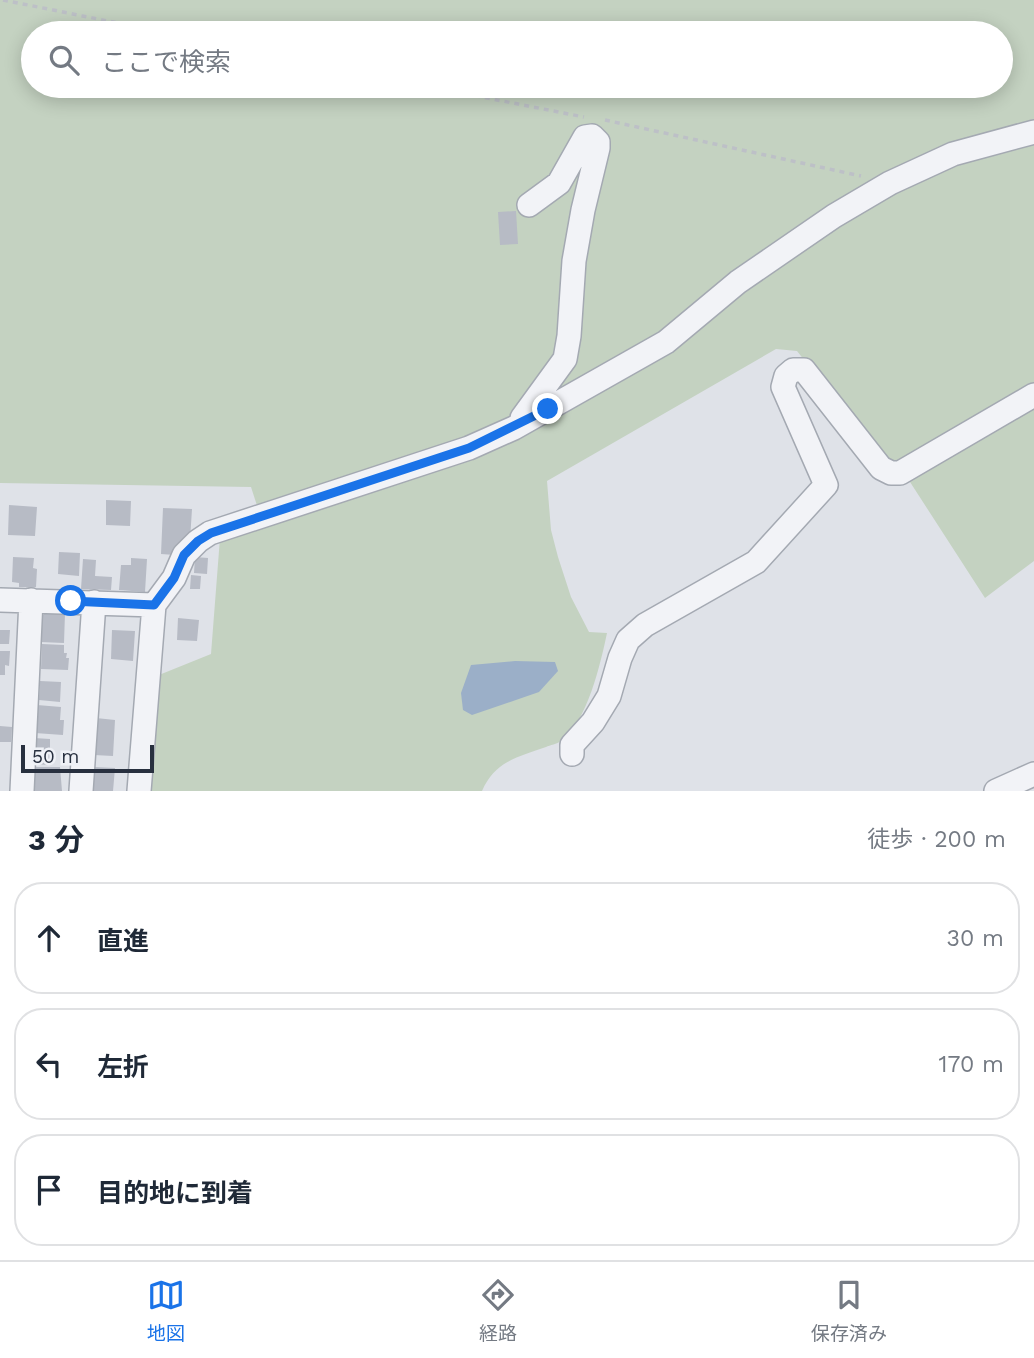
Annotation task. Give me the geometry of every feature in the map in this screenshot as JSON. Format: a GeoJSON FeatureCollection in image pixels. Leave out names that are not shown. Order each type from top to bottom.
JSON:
{"type":"FeatureCollection","features":[{"type":"Feature","properties":{"kind":"street"},"geometry":{"type":"LineString","coordinates":[[139,791],[154,605],[174,578],[184,555],[198,541],[211,533],[469,448],[514,428],[666,342],[738,282],[834,216],[890,183],[953,154],[1034,131]]}},
{"type":"Feature","properties":{"kind":"street"},"geometry":{"type":"LineString","coordinates":[[514,428],[565,359],[574,261],[598,142],[592,136],[585,137],[559,183],[528,205]]}},
{"type":"Feature","properties":{"kind":"street"},"geometry":{"type":"LineString","coordinates":[[572,754],[572,745],[593,722],[610,696],[620,658],[628,640],[645,625],[756,562],[826,485],[783,387],[786,376],[793,370],[804,370],[881,468],[891,473],[900,473],[1034,395]]}},
{"type":"Feature","properties":{"kind":"street"},"geometry":{"type":"LineString","coordinates":[[0,600],[154,605]]}},
{"type":"Feature","properties":{"kind":"street"},"geometry":{"type":"LineString","coordinates":[[22,791],[32,600]]}},
{"type":"Feature","properties":{"kind":"street"},"geometry":{"type":"LineString","coordinates":[[81,791],[94,601]]}},
{"type":"Feature","properties":{"kind":"street"},"geometry":{"type":"LineString","coordinates":[[996,791],[1034,774]]}},
{"type":"Feature","properties":{"kind":"path"},"geometry":{"type":"LineString","coordinates":[[3,0],[107,21]]}},
{"type":"Feature","properties":{"kind":"path"},"geometry":{"type":"LineString","coordinates":[[488,98],[587,117]]}},
{"type":"Feature","properties":{"kind":"path"},"geometry":{"type":"LineString","coordinates":[[598,118],[890,183]]}},
{"type":"Feature","properties":{"kind":"green space"},"geometry":{"type":"Polygon","coordinates":[[[0,0],[1034,0],[1034,561],[985,598],[901,468],[886,463],[797,351],[776,349],[547,481],[551,530],[571,597],[589,632],[607,633],[592,691],[578,721],[561,741],[508,762],[494,773],[482,791],[143,791],[154,677],[211,654],[220,538],[263,524],[251,487],[0,483],[0,0]]]}},
{"type":"Feature","properties":{"kind":"water"},"geometry":{"type":"Polygon","coordinates":[[[515,661],[555,662],[558,671],[539,692],[472,715],[463,710],[461,693],[471,665],[515,661]]]}},
{"type":"Feature","properties":{"kind":"building"},"geometry":{"type":"Polygon","coordinates":[[[516,211],[518,244],[500,245],[498,212],[516,211]]]}},
{"type":"Feature","properties":{"kind":"building"},"geometry":{"type":"Polygon","coordinates":[[[106,500],[131,501],[130,526],[106,525],[106,500]]]}},
{"type":"Feature","properties":{"kind":"building"},"geometry":{"type":"Polygon","coordinates":[[[9,505],[37,507],[35,536],[8,535],[9,505]]]}},
{"type":"Feature","properties":{"kind":"building"},"geometry":{"type":"Polygon","coordinates":[[[163,508],[192,509],[190,540],[184,546],[175,546],[175,555],[161,554],[163,508]]]}},
{"type":"Feature","properties":{"kind":"building"},"geometry":{"type":"Polygon","coordinates":[[[59,552],[80,553],[79,576],[58,574],[59,552]]]}},
{"type":"Feature","properties":{"kind":"building"},"geometry":{"type":"Polygon","coordinates":[[[13,557],[34,558],[33,568],[37,569],[36,587],[19,587],[19,583],[12,582],[13,557]]]}},
{"type":"Feature","properties":{"kind":"building"},"geometry":{"type":"Polygon","coordinates":[[[195,557],[208,558],[207,574],[194,573],[195,557]]]}},
{"type":"Feature","properties":{"kind":"building"},"geometry":{"type":"Polygon","coordinates":[[[131,558],[147,559],[145,592],[119,590],[121,565],[131,565],[131,558]]]}},
{"type":"Feature","properties":{"kind":"building"},"geometry":{"type":"Polygon","coordinates":[[[83,559],[96,560],[95,576],[112,577],[111,590],[81,589],[83,559]]]}},
{"type":"Feature","properties":{"kind":"building"},"geometry":{"type":"Polygon","coordinates":[[[191,575],[201,576],[200,589],[190,589],[191,575]]]}},
{"type":"Feature","properties":{"kind":"building"},"geometry":{"type":"Polygon","coordinates":[[[46,612],[65,613],[64,643],[40,642],[40,618],[46,612]]]}},
{"type":"Feature","properties":{"kind":"building"},"geometry":{"type":"Polygon","coordinates":[[[178,618],[199,620],[197,641],[177,640],[178,618]]]}},
{"type":"Feature","properties":{"kind":"building"},"geometry":{"type":"Polygon","coordinates":[[[0,630],[10,630],[9,644],[0,644],[0,630]]]}},
{"type":"Feature","properties":{"kind":"building"},"geometry":{"type":"Polygon","coordinates":[[[112,630],[135,631],[133,661],[111,659],[112,630]]]}},
{"type":"Feature","properties":{"kind":"building"},"geometry":{"type":"Polygon","coordinates":[[[42,644],[64,645],[64,653],[67,653],[66,658],[69,658],[68,670],[41,669],[42,644]]]}},
{"type":"Feature","properties":{"kind":"building"},"geometry":{"type":"Polygon","coordinates":[[[0,651],[10,651],[5,675],[0,675],[0,651]]]}},
{"type":"Feature","properties":{"kind":"building"},"geometry":{"type":"Polygon","coordinates":[[[40,681],[61,682],[60,702],[39,700],[40,681]]]}},
{"type":"Feature","properties":{"kind":"building"},"geometry":{"type":"Polygon","coordinates":[[[37,705],[61,707],[63,735],[35,733],[37,705]]]}},
{"type":"Feature","properties":{"kind":"building"},"geometry":{"type":"Polygon","coordinates":[[[96,718],[115,720],[113,756],[94,755],[96,718]]]}},
{"type":"Feature","properties":{"kind":"building"},"geometry":{"type":"Polygon","coordinates":[[[0,726],[12,727],[11,742],[0,742],[0,726]]]}},
{"type":"Feature","properties":{"kind":"building"},"geometry":{"type":"Polygon","coordinates":[[[34,738],[50,739],[50,765],[33,764],[34,738]]]}},
{"type":"Feature","properties":{"kind":"building"},"geometry":{"type":"Polygon","coordinates":[[[33,767],[60,767],[62,791],[33,791],[33,767]]]}},
{"type":"Feature","properties":{"kind":"building"},"geometry":{"type":"Polygon","coordinates":[[[94,767],[115,768],[113,791],[93,791],[94,767]]]}},
{"type":"Feature","properties":{"kind":"route"},"geometry":{"type":"LineString","coordinates":[[71,601],[154,605],[174,578],[184,555],[211,533],[324,498],[469,448],[548,409]]}}]}
